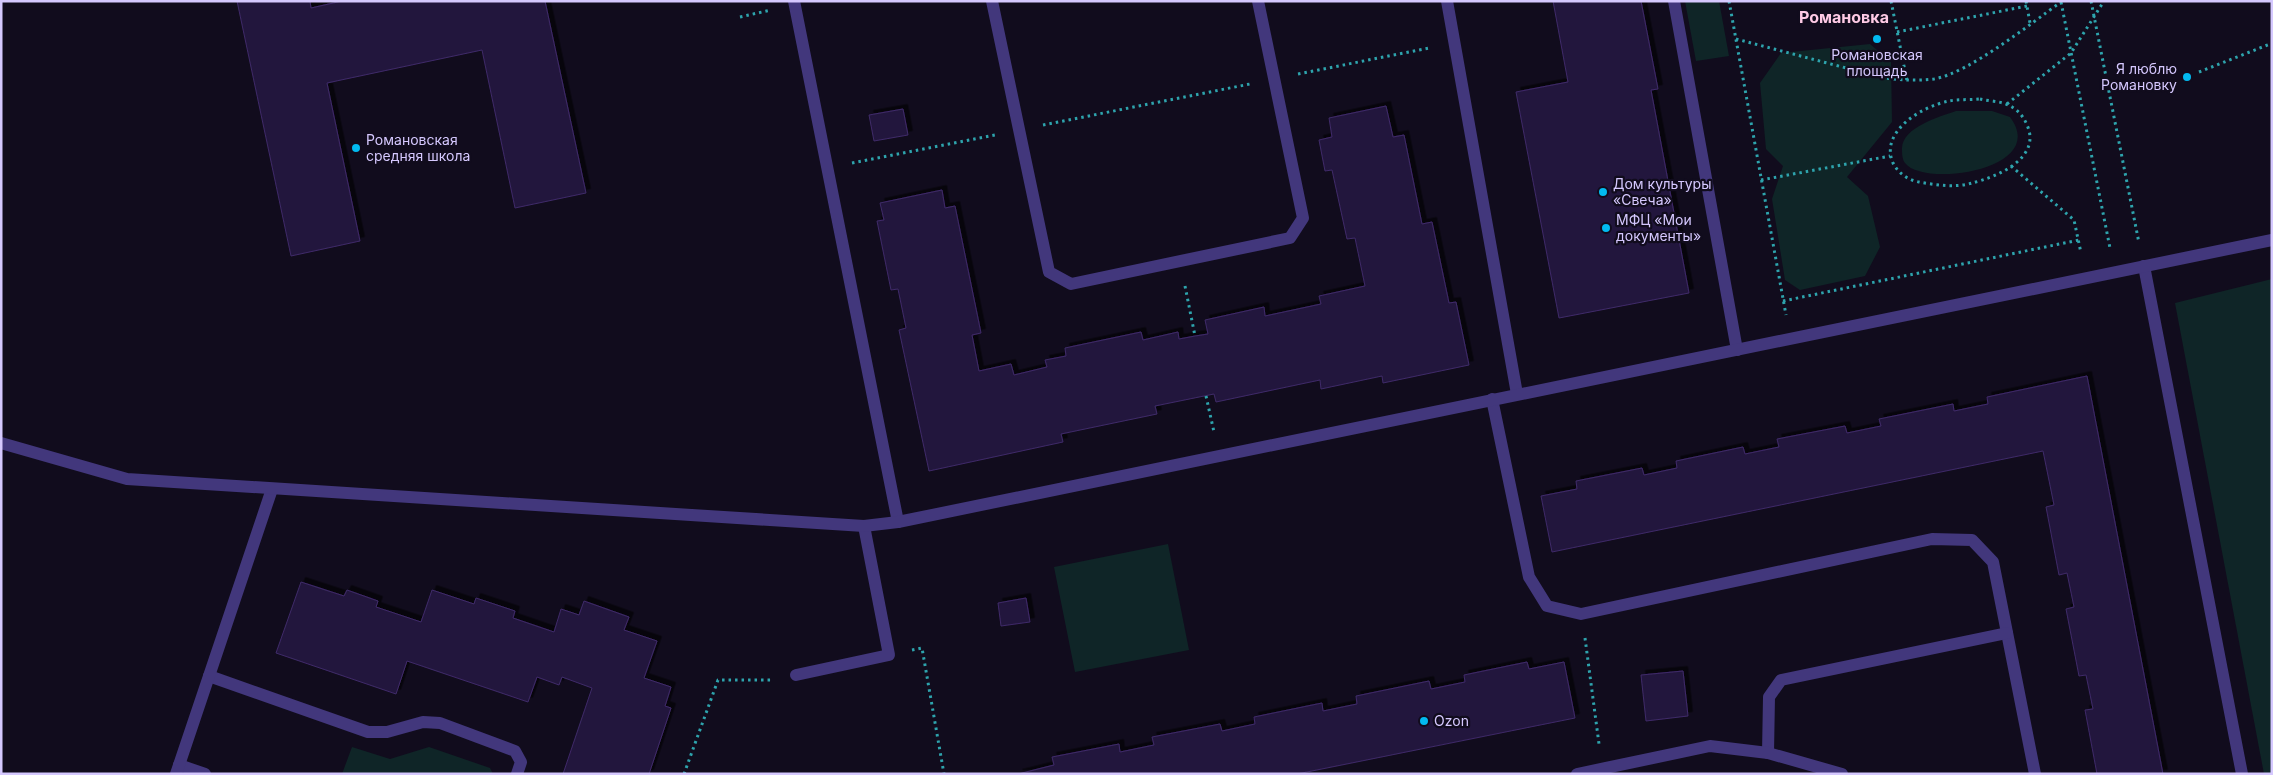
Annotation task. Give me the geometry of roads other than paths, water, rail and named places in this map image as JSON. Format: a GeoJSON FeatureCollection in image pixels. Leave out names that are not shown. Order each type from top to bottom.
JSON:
{"type":"FeatureCollection","features":[{"type":"Feature","properties":{"kind":"street"},"geometry":{"type":"LineString","coordinates":[[794,1],[898,522]]}},
{"type":"Feature","properties":{"kind":"street"},"geometry":{"type":"LineString","coordinates":[[992,1],[1049,272],[1071,284],[1290,238],[1303,218],[1258,1]]}},
{"type":"Feature","properties":{"kind":"street"},"geometry":{"type":"LineString","coordinates":[[1447,1],[1517,394]]}},
{"type":"Feature","properties":{"kind":"street"},"geometry":{"type":"LineString","coordinates":[[1674,1],[1737,350]]}},
{"type":"Feature","properties":{"kind":"street"},"geometry":{"type":"LineString","coordinates":[[1,443],[127,479],[864,526],[898,522],[2272,240]]}},
{"type":"Feature","properties":{"kind":"street"},"geometry":{"type":"LineString","coordinates":[[2144,266],[2242,774]]}},
{"type":"Feature","properties":{"kind":"street"},"geometry":{"type":"LineString","coordinates":[[1492,399],[1529,577],[1547,606],[1581,614],[1932,539],[1972,540],[1993,562],[2035,774]]}},
{"type":"Feature","properties":{"kind":"street"},"geometry":{"type":"LineString","coordinates":[[205,774],[177,769],[272,488]]}},
{"type":"Feature","properties":{"kind":"street"},"geometry":{"type":"LineString","coordinates":[[796,675],[889,655],[864,526]]}},
{"type":"Feature","properties":{"kind":"street"},"geometry":{"type":"LineString","coordinates":[[1768,753],[1768,697],[1781,680],[2007,633]]}},
{"type":"Feature","properties":{"kind":"street"},"geometry":{"type":"LineString","coordinates":[[209,676],[368,732],[387,732],[423,722],[440,723],[515,750],[520,762],[517,774]]}},
{"type":"Feature","properties":{"kind":"street"},"geometry":{"type":"LineString","coordinates":[[1577,774],[1710,746],[1768,753],[1842,774]]}},
{"type":"Feature","properties":{"kind":"place","name":"Романовская площадь"},"geometry":{"type":"Point","coordinates":[1877,39]}},
{"type":"Feature","properties":{"kind":"place","name":"Я люблю Романовку"},"geometry":{"type":"Point","coordinates":[2187,77]}},
{"type":"Feature","properties":{"kind":"place","name":"Романовская средняя школа"},"geometry":{"type":"Point","coordinates":[356,148]}},
{"type":"Feature","properties":{"kind":"place","name":"Дом культуры «Свеча»"},"geometry":{"type":"Point","coordinates":[1603,192]}},
{"type":"Feature","properties":{"kind":"place","name":"МФЦ «Мои документы»"},"geometry":{"type":"Point","coordinates":[1606,228]}},
{"type":"Feature","properties":{"kind":"place","name":"Ozon"},"geometry":{"type":"Point","coordinates":[1424,721]}},
{"type":"Feature","properties":{"kind":"district","name":"Романовка"},"geometry":{"type":"Point","coordinates":[1844,17]}}]}
